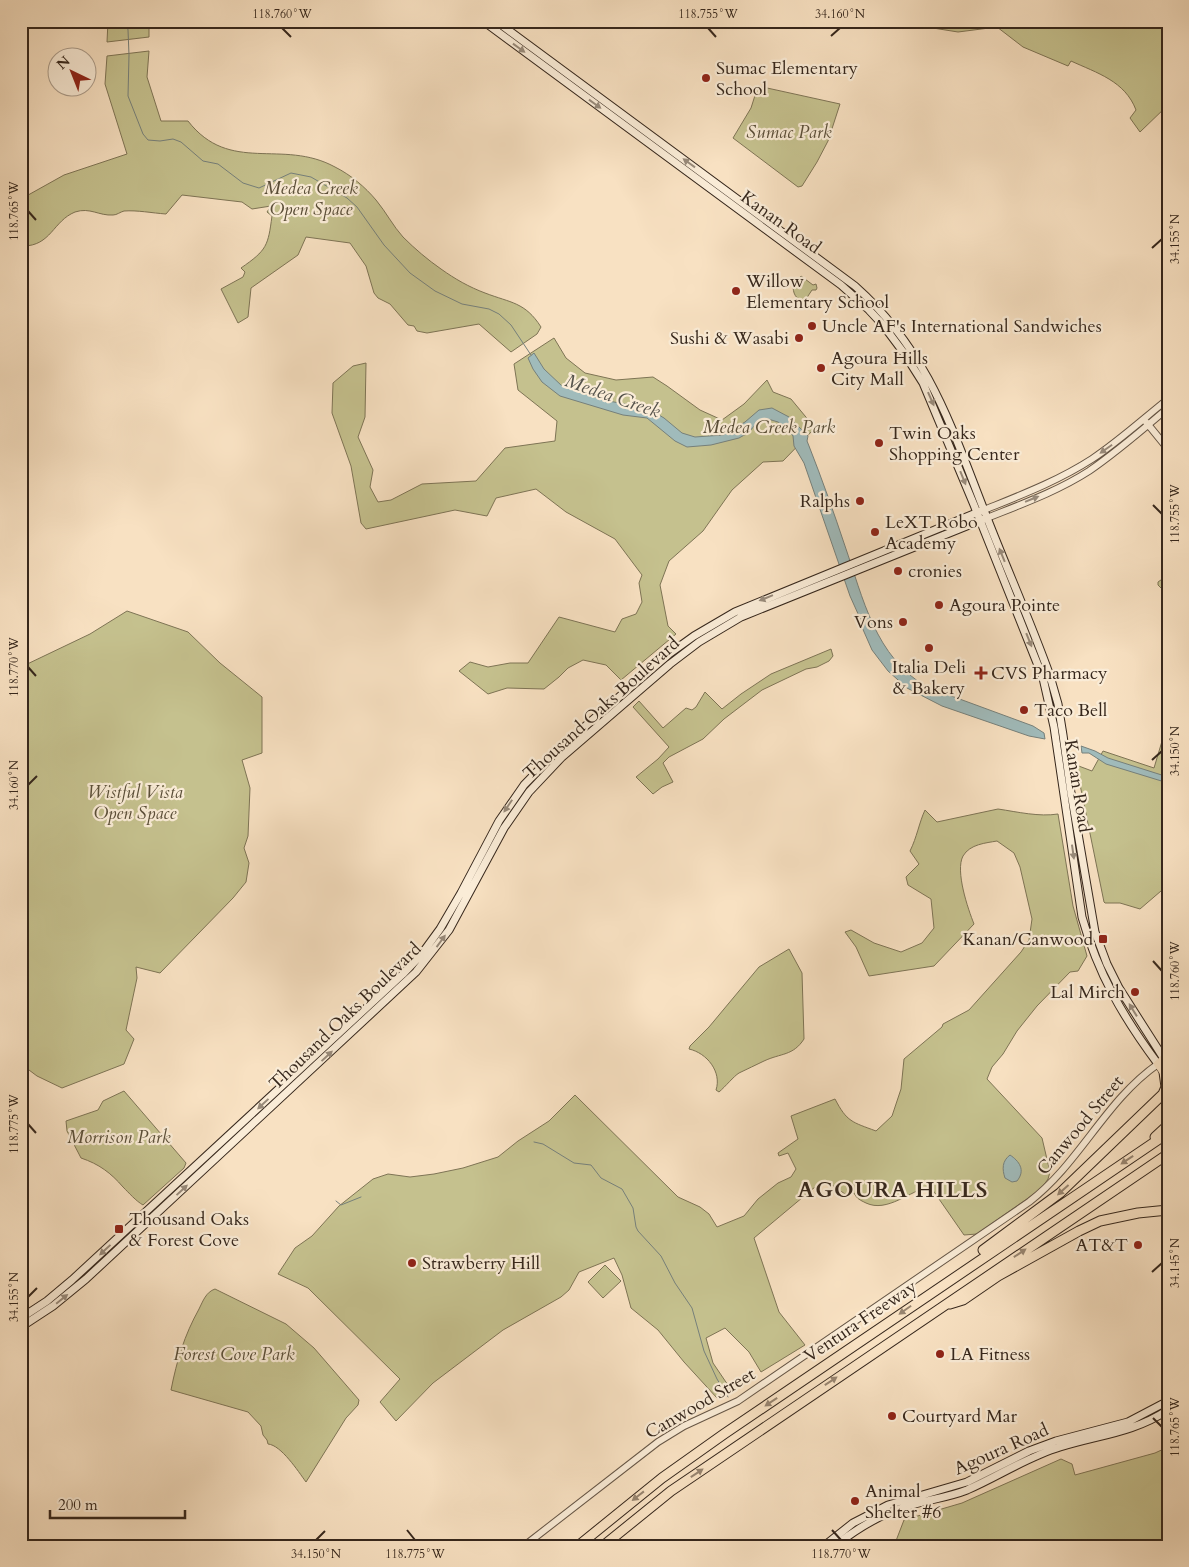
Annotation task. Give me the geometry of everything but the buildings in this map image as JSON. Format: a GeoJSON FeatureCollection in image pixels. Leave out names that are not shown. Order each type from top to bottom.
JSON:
{"type":"FeatureCollection","features":[{"type":"Feature","properties":{"kind":"highway"},"geometry":{"type":"LineString","coordinates":[[945,1283],[968,1261],[1039,1209],[1073,1180],[1165,1092],[1165,1066]]}},
{"type":"Feature","properties":{"kind":"highway"},"geometry":{"type":"LineString","coordinates":[[1144,1149],[1168,1124]]}},
{"type":"Feature","properties":{"kind":"highway","name":"Ventura Freeway"},"geometry":{"type":"LineString","coordinates":[[578,1546],[662,1478],[945,1283],[1168,1133]]}},
{"type":"Feature","properties":{"kind":"highway","name":"Ventura Freeway"},"geometry":{"type":"LineString","coordinates":[[603,1546],[671,1491],[1168,1154]]}},
{"type":"Feature","properties":{"kind":"highway"},"geometry":{"type":"LineString","coordinates":[[936,1310],[963,1300],[998,1276],[1100,1221],[1138,1212],[1168,1210]]}},
{"type":"Feature","properties":{"kind":"main road","name":"Kanan Road"},"geometry":{"type":"LineString","coordinates":[[482,21],[841,285],[869,310],[894,339],[923,383],[1043,655],[1058,704],[1091,915],[1100,947],[1119,988],[1165,1066]]}},
{"type":"Feature","properties":{"kind":"main road","name":"Kanan Road"},"geometry":{"type":"LineString","coordinates":[[496,21],[855,286],[874,303],[902,335],[933,386],[1043,678],[1054,727],[1082,917],[1089,942],[1102,975],[1118,1006],[1128,1022],[1165,1066]]}},
{"type":"Feature","properties":{"kind":"main road","name":"Thousand Oaks Boulevard"},"geometry":{"type":"LineString","coordinates":[[21,1318],[72,1280],[403,974],[421,955],[440,929],[494,829],[514,797],[539,768],[560,748],[658,664],[694,636],[735,612],[982,515]]}},
{"type":"Feature","properties":{"kind":"main road","name":"Thousand Oaks Boulevard"},"geometry":{"type":"LineString","coordinates":[[21,1326],[53,1306],[86,1279],[416,972],[449,930],[512,815],[549,769],[698,642],[756,610],[842,571]]}},
{"type":"Feature","properties":{"kind":"main road","name":"Agoura Road"},"geometry":{"type":"LineString","coordinates":[[824,1546],[853,1523],[888,1505],[967,1482],[1052,1442],[1128,1422],[1168,1401]]}},
{"type":"Feature","properties":{"kind":"main road","name":"Agoura Road"},"geometry":{"type":"LineString","coordinates":[[835,1546],[868,1523],[891,1512],[966,1490],[1043,1453],[1072,1443],[1117,1433],[1146,1422],[1168,1410]]}},
{"type":"Feature","properties":{"kind":"street","name":"Thousand Oaks Boulevard"},"geometry":{"type":"LineString","coordinates":[[982,515],[1077,467],[1110,446],[1168,399]]}},
{"type":"Feature","properties":{"kind":"street","name":"Thousand Oaks Boulevard"},"geometry":{"type":"LineString","coordinates":[[982,515],[1041,496],[1088,471],[1126,444],[1168,408]]}},
{"type":"Feature","properties":{"kind":"street"},"geometry":{"type":"LineString","coordinates":[[1144,419],[1168,449]]}},
{"type":"Feature","properties":{"kind":"street","name":"Canwood Street"},"geometry":{"type":"LineString","coordinates":[[524,1546],[658,1442],[684,1426],[738,1401],[1029,1202],[1048,1187],[1062,1172],[1127,1090],[1165,1066]]}},
{"type":"Feature","properties":{"kind":"green space"},"geometry":{"type":"Polygon","coordinates":[[[108,21],[149,21],[149,37],[107,42],[108,21]]]}},
{"type":"Feature","properties":{"kind":"green space"},"geometry":{"type":"Polygon","coordinates":[[[889,21],[1168,21],[1168,105],[1140,132],[1130,118],[1136,110],[1131,100],[1125,92],[1109,79],[1071,61],[1068,66],[1023,47],[997,27],[958,32],[889,21]]]}},
{"type":"Feature","properties":{"kind":"green space","name":"Medea Creek Open Space"},"geometry":{"type":"Polygon","coordinates":[[[149,51],[147,77],[161,121],[188,121],[204,137],[221,147],[239,152],[296,155],[315,159],[341,170],[372,195],[399,233],[422,254],[462,282],[479,291],[517,304],[523,308],[541,327],[537,334],[511,352],[479,324],[427,333],[417,331],[414,326],[408,325],[390,304],[378,298],[374,293],[366,266],[350,243],[306,237],[298,255],[251,288],[248,317],[238,323],[221,289],[243,277],[245,272],[241,268],[265,247],[272,216],[267,212],[271,206],[252,209],[242,202],[182,195],[166,214],[124,211],[108,215],[85,210],[68,216],[40,242],[23,246],[21,249],[21,199],[64,175],[127,154],[105,84],[107,56],[149,51]]]}},
{"type":"Feature","properties":{"kind":"green space","name":"Sumac Park"},"geometry":{"type":"Polygon","coordinates":[[[758,86],[840,104],[828,141],[802,186],[798,187],[733,138],[751,108],[758,86]]]}},
{"type":"Feature","properties":{"kind":"green space"},"geometry":{"type":"Polygon","coordinates":[[[801,276],[813,285],[816,284],[817,288],[812,290],[804,302],[798,299],[793,287],[793,284],[801,276]]]}},
{"type":"Feature","properties":{"kind":"green space","name":"Medea Creek Park"},"geometry":{"type":"Polygon","coordinates":[[[554,338],[566,358],[585,373],[616,380],[653,377],[700,410],[722,420],[744,404],[767,380],[773,392],[791,399],[815,428],[783,461],[763,462],[732,490],[703,531],[669,561],[660,585],[668,626],[676,634],[621,680],[606,665],[583,660],[568,668],[544,689],[507,688],[488,694],[459,671],[470,662],[488,667],[510,663],[528,663],[559,617],[615,632],[622,619],[636,614],[642,602],[639,583],[642,575],[615,539],[566,512],[536,489],[496,498],[487,516],[455,510],[366,529],[361,523],[351,466],[332,413],[333,383],[353,366],[366,363],[365,417],[358,437],[373,470],[370,487],[378,502],[391,500],[422,484],[476,481],[505,448],[555,441],[557,421],[518,390],[514,364],[554,338]]]}},
{"type":"Feature","properties":{"kind":"green space"},"geometry":{"type":"Polygon","coordinates":[[[1168,575],[1168,595],[1158,585],[1158,582],[1168,575]]]}},
{"type":"Feature","properties":{"kind":"green space","name":"Wistful Vista Open Space"},"geometry":{"type":"Polygon","coordinates":[[[127,611],[188,632],[220,663],[262,697],[262,753],[242,760],[250,788],[248,836],[244,848],[249,863],[246,882],[233,898],[160,973],[136,967],[137,978],[126,1030],[134,1039],[124,1064],[62,1088],[37,1076],[21,1064],[21,667],[90,634],[127,611]]]}},
{"type":"Feature","properties":{"kind":"green space"},"geometry":{"type":"Polygon","coordinates":[[[831,649],[833,656],[829,661],[817,667],[806,669],[762,690],[724,719],[703,739],[669,757],[663,763],[673,782],[653,794],[636,777],[669,747],[633,707],[639,701],[663,728],[686,708],[692,710],[696,707],[705,692],[722,709],[771,674],[831,649]]]}},
{"type":"Feature","properties":{"kind":"green space"},"geometry":{"type":"Polygon","coordinates":[[[1168,721],[1168,885],[1140,909],[1120,903],[1105,903],[1076,765],[1092,771],[1103,751],[1154,768],[1168,721]]]}},
{"type":"Feature","properties":{"kind":"green space"},"geometry":{"type":"Polygon","coordinates":[[[998,809],[1036,815],[1058,814],[1073,906],[1087,956],[1078,971],[1070,972],[1037,1006],[992,1067],[987,1079],[1042,1138],[1050,1172],[1048,1179],[1041,1189],[977,1234],[964,1235],[930,1186],[890,1203],[874,1205],[860,1200],[854,1193],[845,1194],[829,1183],[821,1182],[754,1238],[779,1312],[805,1345],[761,1372],[749,1352],[725,1328],[706,1338],[713,1363],[732,1391],[717,1398],[658,1330],[631,1308],[622,1275],[614,1258],[579,1272],[569,1290],[561,1297],[503,1330],[433,1383],[396,1421],[380,1402],[400,1379],[308,1288],[278,1274],[295,1248],[312,1236],[339,1206],[373,1179],[388,1174],[410,1177],[434,1174],[463,1168],[498,1157],[518,1141],[549,1121],[575,1095],[678,1197],[700,1207],[709,1214],[717,1227],[744,1216],[758,1199],[778,1183],[791,1177],[796,1169],[788,1153],[779,1156],[778,1153],[798,1139],[791,1116],[835,1099],[847,1117],[876,1131],[892,1116],[901,1089],[904,1059],[942,1027],[943,1024],[969,1010],[1021,952],[1029,940],[1032,919],[1020,867],[1014,853],[997,841],[983,843],[970,849],[963,856],[960,871],[961,880],[974,924],[934,966],[869,976],[856,947],[845,932],[851,930],[874,943],[901,952],[922,943],[934,928],[931,899],[908,885],[906,877],[919,864],[910,851],[925,810],[937,822],[998,809]]]}},
{"type":"Feature","properties":{"kind":"green space"},"geometry":{"type":"Polygon","coordinates":[[[789,949],[802,973],[804,1039],[791,1051],[739,1073],[719,1092],[716,1090],[717,1077],[712,1064],[696,1051],[689,1049],[690,1046],[709,1027],[759,967],[789,949]]]}},
{"type":"Feature","properties":{"kind":"green space","name":"Morrison Park"},"geometry":{"type":"Polygon","coordinates":[[[124,1091],[186,1163],[184,1168],[143,1205],[114,1177],[93,1163],[81,1158],[67,1131],[66,1121],[98,1110],[103,1101],[124,1091]]]}},
{"type":"Feature","properties":{"kind":"green space"},"geometry":{"type":"Polygon","coordinates":[[[605,1265],[621,1281],[603,1298],[588,1282],[605,1265]]]}},
{"type":"Feature","properties":{"kind":"green space","name":"Forest Cove Park"},"geometry":{"type":"Polygon","coordinates":[[[215,1289],[286,1324],[314,1348],[359,1400],[358,1405],[346,1418],[306,1482],[284,1454],[273,1445],[268,1444],[261,1426],[248,1412],[171,1390],[189,1329],[205,1297],[215,1289]]]}},
{"type":"Feature","properties":{"kind":"green space"},"geometry":{"type":"Polygon","coordinates":[[[1168,1447],[1168,1546],[894,1546],[904,1520],[962,1503],[1061,1459],[1072,1464],[1075,1475],[1155,1453],[1168,1447]]]}},
{"type":"Feature","properties":{"kind":"water"},"geometry":{"type":"Polygon","coordinates":[[[534,353],[544,369],[562,386],[603,400],[647,408],[664,418],[682,433],[695,437],[723,435],[745,422],[759,410],[772,408],[789,417],[808,436],[807,441],[865,606],[883,643],[895,660],[909,674],[927,687],[1033,726],[1044,733],[1045,739],[1029,736],[942,706],[907,688],[888,671],[872,650],[861,625],[861,619],[850,596],[804,463],[794,446],[793,436],[787,428],[778,422],[768,419],[757,423],[748,433],[739,438],[711,445],[687,447],[675,441],[647,418],[623,415],[560,396],[542,382],[533,369],[528,358],[534,353]]]}},
{"type":"Feature","properties":{"kind":"water"},"geometry":{"type":"Polygon","coordinates":[[[1081,746],[1108,758],[1168,777],[1168,783],[1106,764],[1089,753],[1082,753],[1081,746]]]}},
{"type":"Feature","properties":{"kind":"water"},"geometry":{"type":"Polygon","coordinates":[[[1010,1155],[1019,1163],[1021,1170],[1017,1181],[1012,1182],[1005,1178],[1003,1168],[1005,1160],[1010,1155]]]}},
{"type":"Feature","properties":{"kind":"waterway","name":"Medea Creek"},"geometry":{"type":"LineString","coordinates":[[126,21],[129,55],[128,96],[143,134],[148,140],[173,139],[181,142],[203,161],[218,164],[243,183],[259,188],[291,173],[311,177],[347,198],[357,207],[384,245],[410,273],[435,291],[462,304],[489,309],[499,314],[511,325],[531,355]]}},
{"type":"Feature","properties":{"kind":"waterway"},"geometry":{"type":"LineString","coordinates":[[534,1142],[543,1144],[574,1163],[591,1165],[601,1178],[622,1189],[633,1208],[638,1231],[661,1256],[675,1283],[692,1308],[704,1351],[728,1397]]}},
{"type":"Feature","properties":{"kind":"waterway"},"geometry":{"type":"LineString","coordinates":[[336,1201],[341,1205],[361,1197]]}},
{"type":"Feature","properties":{"kind":"place","name":"Sumac Elementary School"},"geometry":{"type":"Point","coordinates":[706,78]}},
{"type":"Feature","properties":{"kind":"place","name":"Willow Elementary School"},"geometry":{"type":"Point","coordinates":[736,291]}},
{"type":"Feature","properties":{"kind":"place","name":"Uncle AF's International Sandwiches"},"geometry":{"type":"Point","coordinates":[812,326]}},
{"type":"Feature","properties":{"kind":"place","name":"Sushi & Wasabi"},"geometry":{"type":"Point","coordinates":[799,338]}},
{"type":"Feature","properties":{"kind":"place","name":"Agoura Hills City Mall"},"geometry":{"type":"Point","coordinates":[821,368]}},
{"type":"Feature","properties":{"kind":"place","name":"Twin Oaks Shopping Center"},"geometry":{"type":"Point","coordinates":[879,443]}},
{"type":"Feature","properties":{"kind":"place","name":"Ralphs"},"geometry":{"type":"Point","coordinates":[860,501]}},
{"type":"Feature","properties":{"kind":"place","name":"LeXT Robo Academy"},"geometry":{"type":"Point","coordinates":[875,532]}},
{"type":"Feature","properties":{"kind":"place","name":"cronies"},"geometry":{"type":"Point","coordinates":[898,571]}},
{"type":"Feature","properties":{"kind":"place","name":"Agoura Pointe"},"geometry":{"type":"Point","coordinates":[939,605]}},
{"type":"Feature","properties":{"kind":"place","name":"Vons"},"geometry":{"type":"Point","coordinates":[903,622]}},
{"type":"Feature","properties":{"kind":"place","name":"Italia Deli & Bakery"},"geometry":{"type":"Point","coordinates":[929,648]}},
{"type":"Feature","properties":{"kind":"place","name":"CVS Pharmacy"},"geometry":{"type":"Point","coordinates":[981,673]}},
{"type":"Feature","properties":{"kind":"place","name":"Taco Bell"},"geometry":{"type":"Point","coordinates":[1024,710]}},
{"type":"Feature","properties":{"kind":"place","name":"Kanan/Canwood"},"geometry":{"type":"Point","coordinates":[1103,939]}},
{"type":"Feature","properties":{"kind":"place","name":"Lal Mirch"},"geometry":{"type":"Point","coordinates":[1135,992]}},
{"type":"Feature","properties":{"kind":"place","name":"Thousand Oaks & Forest Cove"},"geometry":{"type":"Point","coordinates":[119,1229]}},
{"type":"Feature","properties":{"kind":"place","name":"AT&T"},"geometry":{"type":"Point","coordinates":[1138,1245]}},
{"type":"Feature","properties":{"kind":"place","name":"Strawberry Hill"},"geometry":{"type":"Point","coordinates":[412,1263]}},
{"type":"Feature","properties":{"kind":"place","name":"LA Fitness"},"geometry":{"type":"Point","coordinates":[940,1354]}},
{"type":"Feature","properties":{"kind":"place","name":"Courtyard Mar"},"geometry":{"type":"Point","coordinates":[892,1416]}},
{"type":"Feature","properties":{"kind":"place","name":"Animal Shelter #6"},"geometry":{"type":"Point","coordinates":[855,1501]}},
{"type":"Feature","properties":{"kind":"district","name":"AGOURA HILLS"},"geometry":{"type":"Point","coordinates":[893,1189]}}]}
